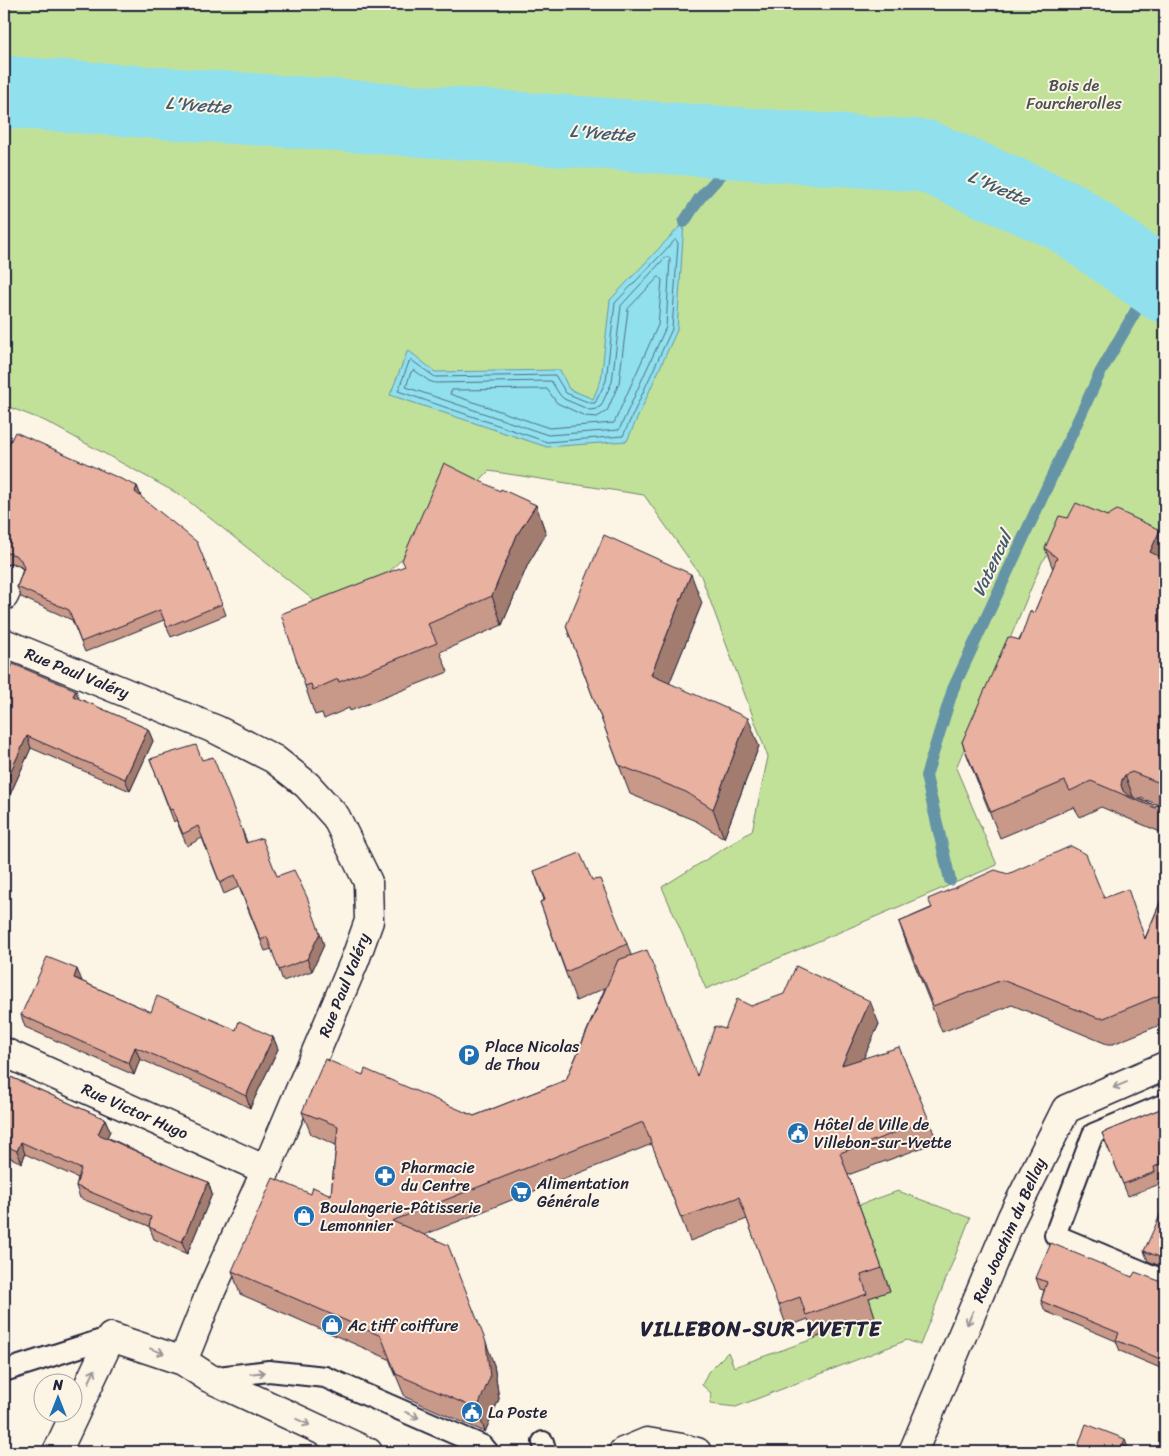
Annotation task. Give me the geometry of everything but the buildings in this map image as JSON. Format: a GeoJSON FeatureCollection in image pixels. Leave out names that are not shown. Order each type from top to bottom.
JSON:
{"type":"FeatureCollection","features":[{"type":"Feature","properties":{"kind":"street","name":"Rue Paul Valéry"},"geometry":{"type":"LineString","coordinates":[[4,644],[217,730],[266,755],[307,785],[336,818],[368,882],[369,921],[355,960],[266,1170],[211,1291],[183,1361]]}},
{"type":"Feature","properties":{"kind":"street","name":"Rue Victor Hugo"},"geometry":{"type":"LineString","coordinates":[[4,1052],[266,1170]]}},
{"type":"Feature","properties":{"kind":"street","name":"Rue Joachim du Bellay"},"geometry":{"type":"LineString","coordinates":[[913,1452],[1012,1217],[1066,1109],[1165,1066]]}},
{"type":"Feature","properties":{"kind":"street"},"geometry":{"type":"LineString","coordinates":[[56,1452],[111,1337],[183,1361],[209,1378],[368,1452]]}},
{"type":"Feature","properties":{"kind":"street"},"geometry":{"type":"LineString","coordinates":[[623,1452],[647,1442],[697,1452]]}},
{"type":"Feature","properties":{"kind":"lane"},"geometry":{"type":"LineString","coordinates":[[1165,1104],[1093,1134],[1054,1235],[1165,1280]]}},
{"type":"Feature","properties":{"kind":"lane"},"geometry":{"type":"LineString","coordinates":[[4,1373],[111,1337]]}},
{"type":"Feature","properties":{"kind":"lane"},"geometry":{"type":"LineString","coordinates":[[209,1378],[270,1371],[325,1377],[483,1446],[488,1452]]}},
{"type":"Feature","properties":{"kind":"green space","name":"Bois de Fourcherolles"},"geometry":{"type":"Polygon","coordinates":[[[4,4],[1165,4],[1165,556],[1068,530],[1042,562],[956,768],[997,865],[706,989],[662,887],[752,831],[768,757],[701,576],[644,495],[489,471],[372,589],[326,610],[182,496],[45,421],[4,405],[4,4]]]}},
{"type":"Feature","properties":{"kind":"green space"},"geometry":{"type":"Polygon","coordinates":[[[898,1191],[970,1218],[920,1345],[907,1340],[736,1407],[710,1404],[711,1393],[702,1385],[708,1372],[728,1352],[734,1367],[875,1317],[869,1298],[890,1290],[859,1205],[898,1191]]]}},
{"type":"Feature","properties":{"kind":"water"},"geometry":{"type":"Polygon","coordinates":[[[684,222],[677,330],[627,441],[547,447],[390,395],[408,350],[435,372],[560,370],[569,389],[593,399],[601,380],[610,300],[684,222]]]}},
{"type":"Feature","properties":{"kind":"waterway","name":"L'Yvette"},"geometry":{"type":"LineString","coordinates":[[4,92],[925,156],[1065,216],[1165,287]]}},
{"type":"Feature","properties":{"kind":"waterway"},"geometry":{"type":"LineString","coordinates":[[684,222],[699,199],[750,143]]}},
{"type":"Feature","properties":{"kind":"waterway","name":"Vatencul"},"geometry":{"type":"LineString","coordinates":[[950,880],[926,776],[953,689],[1100,373],[1154,279]]}},
{"type":"Feature","properties":{"kind":"place","name":"Place Nicolas de Thou"},"geometry":{"type":"Point","coordinates":[469,1055]}},
{"type":"Feature","properties":{"kind":"place","name":"Hôtel de Ville de Villebon-sur-Yvette"},"geometry":{"type":"Point","coordinates":[798,1133]}},
{"type":"Feature","properties":{"kind":"place","name":"Pharmacie du Centre"},"geometry":{"type":"Point","coordinates":[385,1176]}},
{"type":"Feature","properties":{"kind":"place","name":"Alimentation Générale"},"geometry":{"type":"Point","coordinates":[521,1192]}},
{"type":"Feature","properties":{"kind":"place","name":"Boulangerie-Pâtisserie Lemonnier"},"geometry":{"type":"Point","coordinates":[304,1216]}},
{"type":"Feature","properties":{"kind":"place","name":"Ac tiff coiffure"},"geometry":{"type":"Point","coordinates":[332,1325]}},
{"type":"Feature","properties":{"kind":"place","name":"La Poste"},"geometry":{"type":"Point","coordinates":[472,1412]}},
{"type":"Feature","properties":{"kind":"district","name":"VILLEBON-SUR-YVETTE"},"geometry":{"type":"Point","coordinates":[761,1329]}}]}
